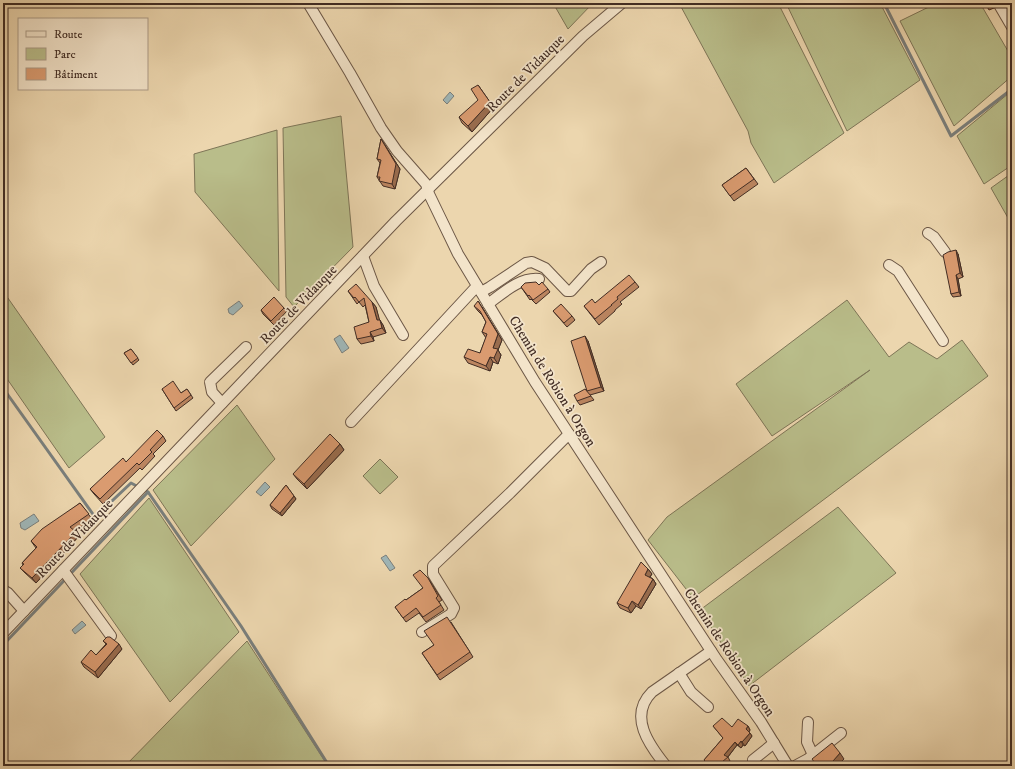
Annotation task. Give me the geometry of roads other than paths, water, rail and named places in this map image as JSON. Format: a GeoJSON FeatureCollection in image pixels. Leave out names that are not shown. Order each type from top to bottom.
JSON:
{"type":"FeatureCollection","features":[{"type":"Feature","properties":{"kind":"street","name":"Chemin de Robion à Orgon"},"geometry":{"type":"LineString","coordinates":[[308,3],[381,128],[426,184],[428,192],[458,254],[535,382],[711,651],[761,722],[788,766]]}},
{"type":"Feature","properties":{"kind":"street","name":"Route de Vidauque"},"geometry":{"type":"LineString","coordinates":[[3,633],[363,256],[583,36],[622,3]]}},
{"type":"Feature","properties":{"kind":"street"},"geometry":{"type":"LineString","coordinates":[[998,3],[1012,27]]}},
{"type":"Feature","properties":{"kind":"street"},"geometry":{"type":"LineString","coordinates":[[928,233],[934,237],[945,252]]}},
{"type":"Feature","properties":{"kind":"street"},"geometry":{"type":"LineString","coordinates":[[363,256],[374,286],[403,335]]}},
{"type":"Feature","properties":{"kind":"street"},"geometry":{"type":"LineString","coordinates":[[351,422],[479,289],[490,287],[526,263],[532,262],[540,264],[545,268],[567,292],[571,291],[591,269],[601,262]]}},
{"type":"Feature","properties":{"kind":"street"},"geometry":{"type":"LineString","coordinates":[[889,264],[898,271],[943,341]]}},
{"type":"Feature","properties":{"kind":"street"},"geometry":{"type":"LineString","coordinates":[[488,304],[521,281],[531,278],[539,279]]}},
{"type":"Feature","properties":{"kind":"street"},"geometry":{"type":"LineString","coordinates":[[222,404],[212,392],[210,382],[246,347]]}},
{"type":"Feature","properties":{"kind":"street"},"geometry":{"type":"LineString","coordinates":[[422,632],[451,614],[454,608],[433,574],[433,566],[510,493],[569,434]]}},
{"type":"Feature","properties":{"kind":"street"},"geometry":{"type":"LineString","coordinates":[[63,570],[111,636]]}},
{"type":"Feature","properties":{"kind":"street"},"geometry":{"type":"LineString","coordinates":[[3,590],[8,593],[24,611]]}},
{"type":"Feature","properties":{"kind":"street"},"geometry":{"type":"LineString","coordinates":[[666,766],[650,743],[643,729],[641,710],[647,697],[652,692],[711,651]]}},
{"type":"Feature","properties":{"kind":"street"},"geometry":{"type":"LineString","coordinates":[[679,673],[691,692],[708,707]]}},
{"type":"Feature","properties":{"kind":"street"},"geometry":{"type":"LineString","coordinates":[[808,722],[807,742],[813,755]]}},
{"type":"Feature","properties":{"kind":"street"},"geometry":{"type":"LineString","coordinates":[[795,766],[813,755],[841,733]]}},
{"type":"Feature","properties":{"kind":"street"},"geometry":{"type":"LineString","coordinates":[[757,766],[753,760],[774,743]]}},
{"type":"Feature","properties":{"kind":"water"},"geometry":{"type":"Polygon","coordinates":[[[450,92],[454,96],[447,104],[443,100],[450,92]]]}},
{"type":"Feature","properties":{"kind":"water"},"geometry":{"type":"Polygon","coordinates":[[[239,301],[243,306],[233,315],[229,313],[228,309],[239,301]]]}},
{"type":"Feature","properties":{"kind":"water"},"geometry":{"type":"Polygon","coordinates":[[[340,335],[349,348],[342,353],[334,339],[340,335]]]}},
{"type":"Feature","properties":{"kind":"water"},"geometry":{"type":"Polygon","coordinates":[[[265,482],[270,487],[261,496],[256,492],[265,482]]]}},
{"type":"Feature","properties":{"kind":"water"},"geometry":{"type":"Polygon","coordinates":[[[34,514],[39,521],[25,530],[21,528],[20,523],[34,514]]]}},
{"type":"Feature","properties":{"kind":"water"},"geometry":{"type":"Polygon","coordinates":[[[386,555],[395,568],[390,571],[381,558],[386,555]]]}},
{"type":"Feature","properties":{"kind":"water"},"geometry":{"type":"Polygon","coordinates":[[[82,621],[86,625],[75,634],[72,630],[82,621]]]}},
{"type":"Feature","properties":{"kind":"waterway"},"geometry":{"type":"LineString","coordinates":[[884,3],[951,136],[1012,89]]}},
{"type":"Feature","properties":{"kind":"waterway"},"geometry":{"type":"LineString","coordinates":[[3,388],[95,517],[131,483],[148,492],[241,626],[329,766]]}},
{"type":"Feature","properties":{"kind":"waterway"},"geometry":{"type":"LineString","coordinates":[[3,645],[148,492]]}}]}
